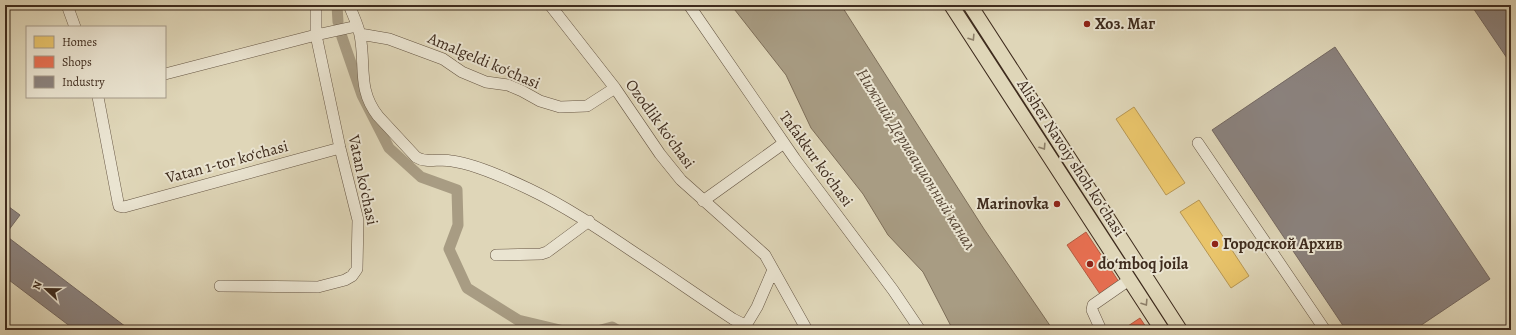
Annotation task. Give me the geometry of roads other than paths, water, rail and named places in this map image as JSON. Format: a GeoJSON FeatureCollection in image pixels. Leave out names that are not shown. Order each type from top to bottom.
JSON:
{"type":"FeatureCollection","features":[{"type":"Feature","properties":{"kind":"main road","name":"Alisher Navoiy shoh koʻchasi"},"geometry":{"type":"LineString","coordinates":[[951,5],[1160,326]]}},
{"type":"Feature","properties":{"kind":"main road","name":"Alisher Navoiy shoh koʻchasi"},"geometry":{"type":"LineString","coordinates":[[970,5],[1180,330]]}},
{"type":"Feature","properties":{"kind":"main road"},"geometry":{"type":"LineString","coordinates":[[1160,326],[1170,314]]}},
{"type":"Feature","properties":{"kind":"street"},"geometry":{"type":"LineString","coordinates":[[67,5],[75,26]]}},
{"type":"Feature","properties":{"kind":"street","name":"Vatan ko'chasi"},"geometry":{"type":"LineString","coordinates":[[220,286],[318,287],[345,280],[352,276],[356,269],[358,220],[340,148],[316,35],[316,5]]}},
{"type":"Feature","properties":{"kind":"street"},"geometry":{"type":"LineString","coordinates":[[349,5],[358,30],[363,63],[363,82],[368,98],[378,116],[416,157],[421,160],[428,161],[451,160],[482,170],[549,198],[588,221],[733,320],[742,324],[748,322],[757,307],[773,270]]}},
{"type":"Feature","properties":{"kind":"street","name":"Ozodlik ko‘chasi"},"geometry":{"type":"LineString","coordinates":[[550,5],[615,88],[660,154],[681,180],[703,201],[765,254],[807,330]]}},
{"type":"Feature","properties":{"kind":"street","name":"Tafakkur ko‘chasi"},"geometry":{"type":"LineString","coordinates":[[689,5],[784,143],[920,330]]}},
{"type":"Feature","properties":{"kind":"street"},"geometry":{"type":"LineString","coordinates":[[166,74],[316,35],[358,30]]}},
{"type":"Feature","properties":{"kind":"street","name":"Amalgeldi ko‘chasi"},"geometry":{"type":"LineString","coordinates":[[358,30],[389,39],[443,59],[462,72],[486,82],[508,85],[540,101],[560,107],[587,106],[615,88]]}},
{"type":"Feature","properties":{"kind":"street","name":"Vatan 1-tor ko‘chasi"},"geometry":{"type":"LineString","coordinates":[[98,98],[119,206],[124,207],[340,148]]}},
{"type":"Feature","properties":{"kind":"street"},"geometry":{"type":"LineString","coordinates":[[703,201],[784,143]]}},
{"type":"Feature","properties":{"kind":"street"},"geometry":{"type":"LineString","coordinates":[[1198,143],[1325,330]]}},
{"type":"Feature","properties":{"kind":"street"},"geometry":{"type":"LineString","coordinates":[[496,255],[541,254],[547,252],[588,221]]}},
{"type":"Feature","properties":{"kind":"street"},"geometry":{"type":"LineString","coordinates":[[1102,330],[1092,310],[1092,304],[1129,280]]}},
{"type":"Feature","properties":{"kind":"water","name":"Нижний Деривационный канал"},"geometry":{"type":"Polygon","coordinates":[[[731,5],[841,5],[984,229],[1053,330],[953,330],[923,272],[888,235],[863,194],[811,128],[786,75],[731,5]]]}},
{"type":"Feature","properties":{"kind":"waterway"},"geometry":{"type":"LineString","coordinates":[[337,5],[338,22]]}},
{"type":"Feature","properties":{"kind":"waterway"},"geometry":{"type":"LineString","coordinates":[[342,37],[362,95],[389,148],[421,177],[457,190],[458,225],[449,249],[467,288],[518,320],[560,330]]}},
{"type":"Feature","properties":{"kind":"waterway"},"geometry":{"type":"LineString","coordinates":[[601,330],[612,327],[617,330]]}},
{"type":"Feature","properties":{"kind":"place","name":"Хоз. Маг"},"geometry":{"type":"Point","coordinates":[1087,24]}},
{"type":"Feature","properties":{"kind":"place","name":"Marinovka"},"geometry":{"type":"Point","coordinates":[1057,204]}},
{"type":"Feature","properties":{"kind":"place","name":"Городской Архив"},"geometry":{"type":"Point","coordinates":[1215,244]}},
{"type":"Feature","properties":{"kind":"place","name":"doʻmboq joila"},"geometry":{"type":"Point","coordinates":[1090,264]}}]}
